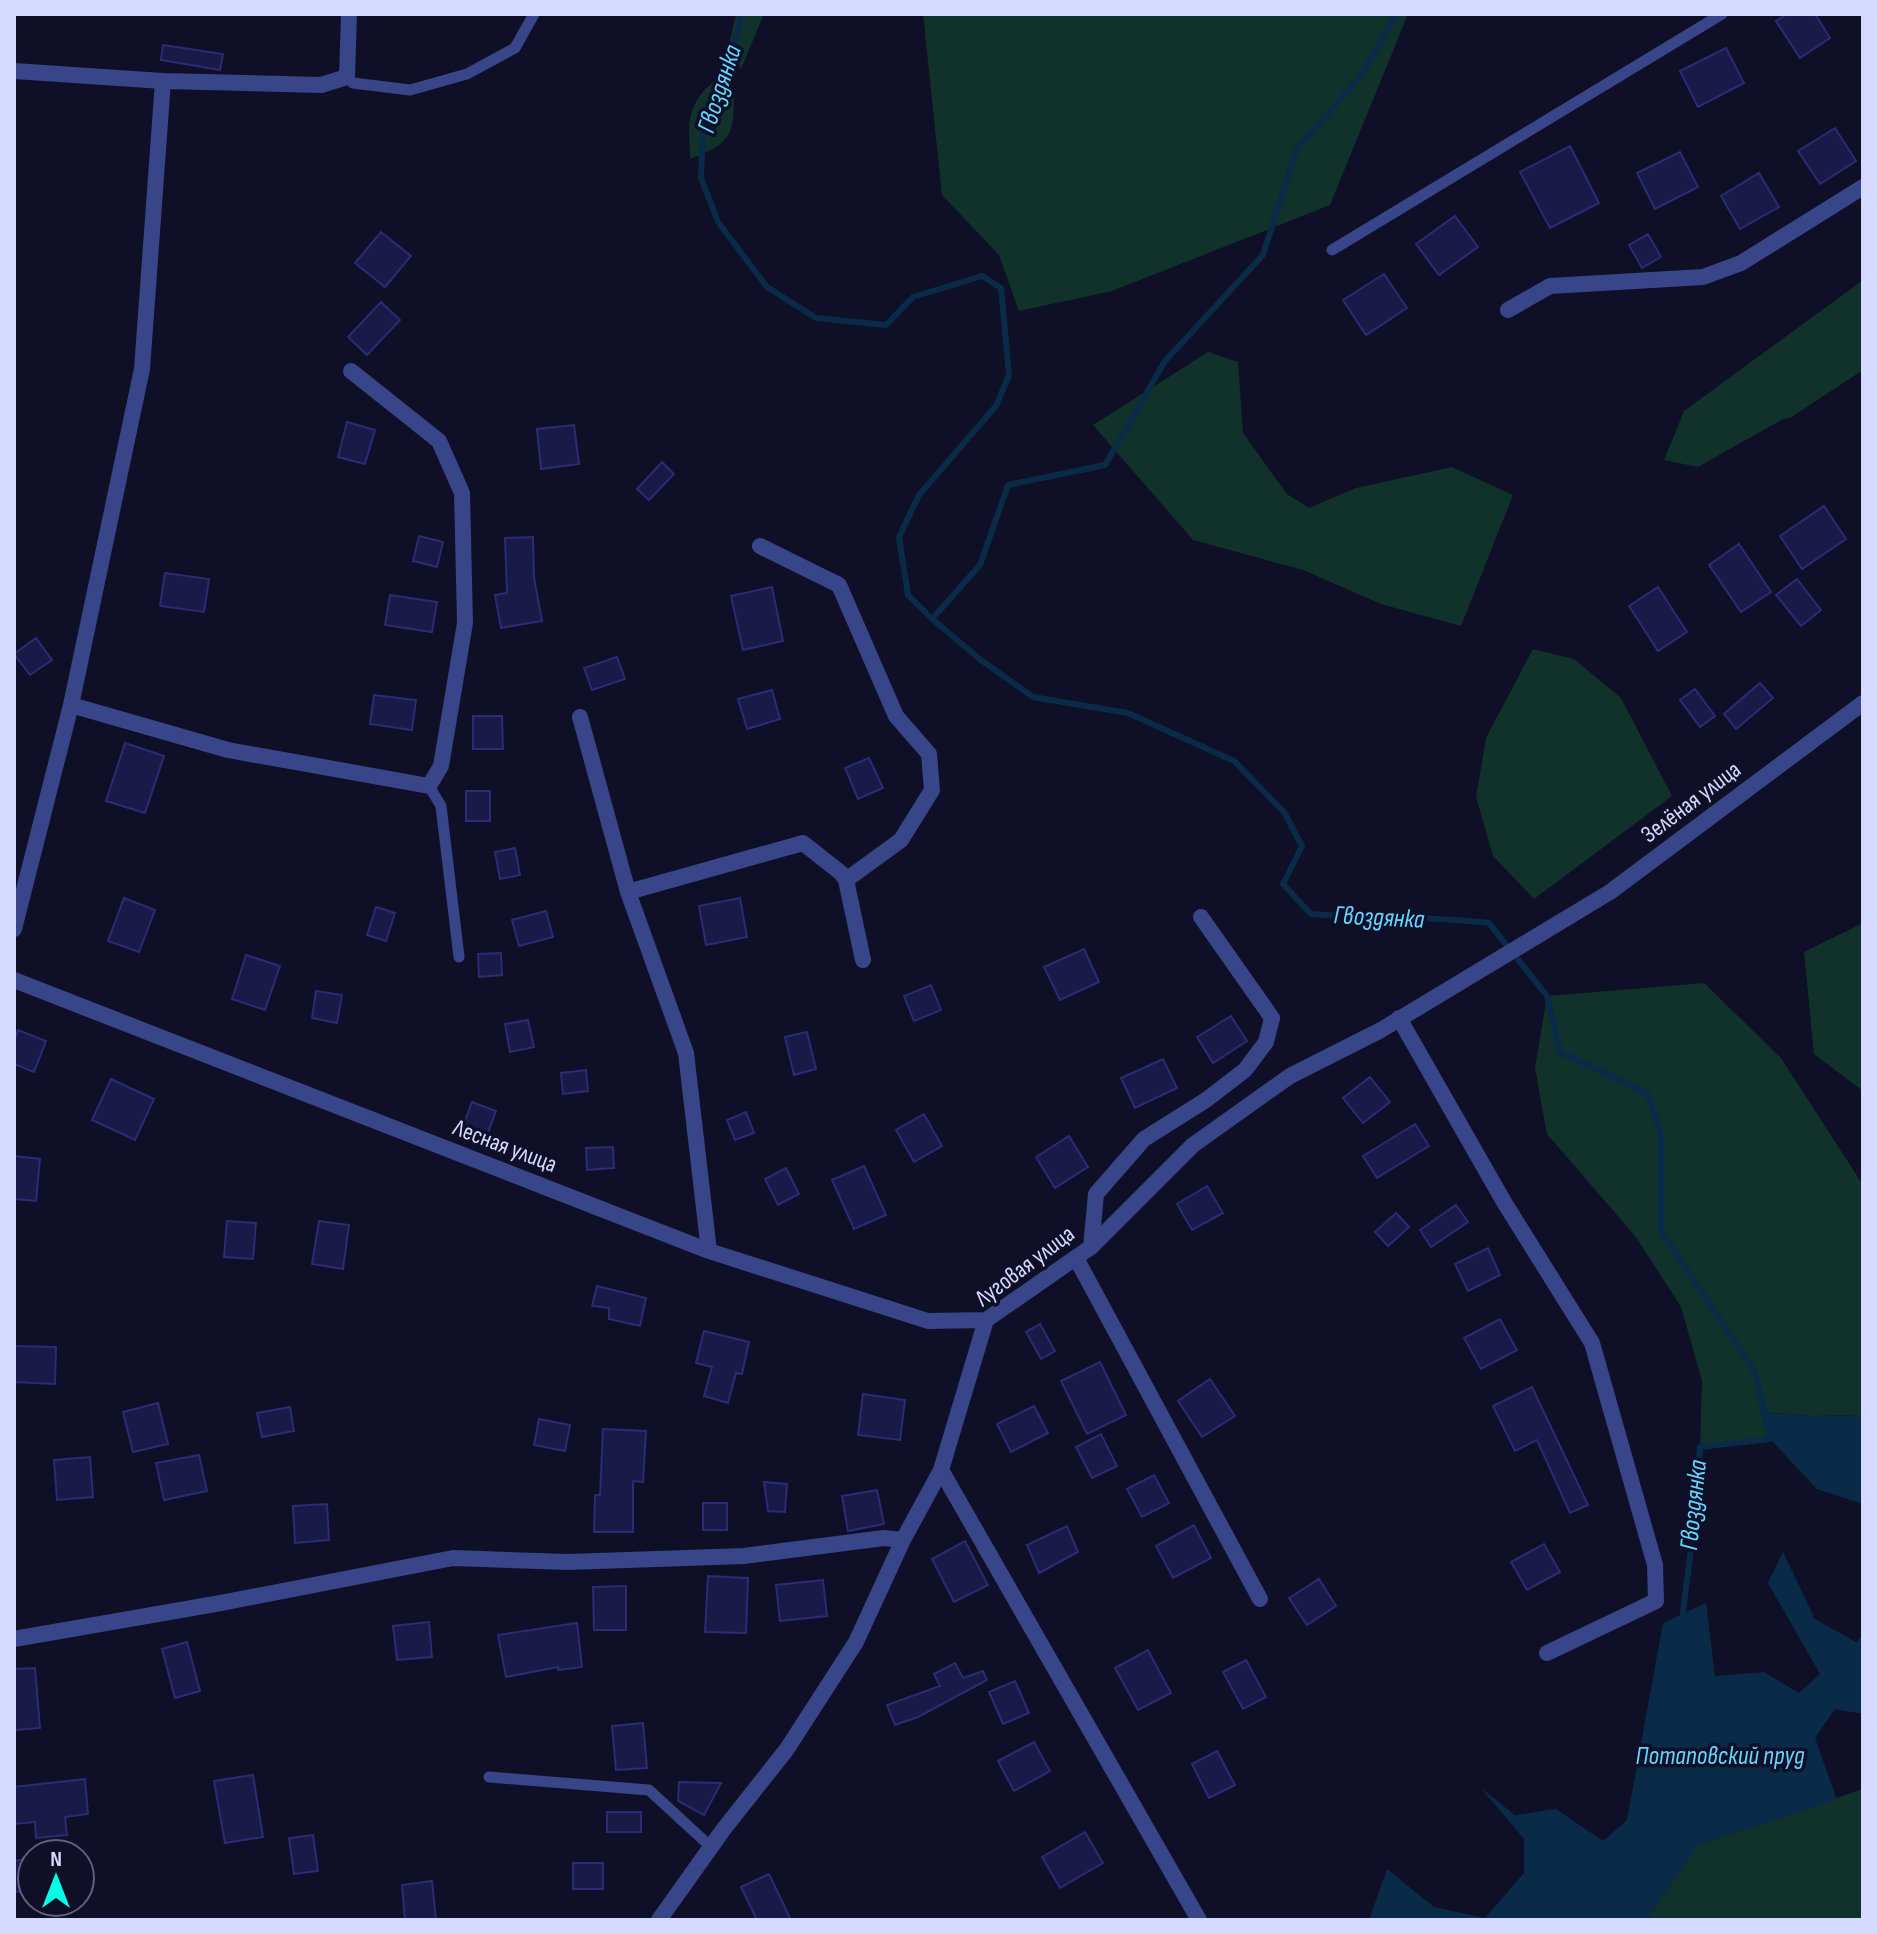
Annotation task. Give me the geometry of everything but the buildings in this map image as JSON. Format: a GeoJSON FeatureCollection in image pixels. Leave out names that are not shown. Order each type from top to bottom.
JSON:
{"type":"FeatureCollection","features":[{"type":"Feature","properties":{"kind":"street"},"geometry":{"type":"LineString","coordinates":[[14,71],[163,81],[321,85],[347,77],[349,14]]}},
{"type":"Feature","properties":{"kind":"street"},"geometry":{"type":"LineString","coordinates":[[14,929],[71,705],[142,369],[163,81]]}},
{"type":"Feature","properties":{"kind":"street"},"geometry":{"type":"LineString","coordinates":[[1508,310],[1550,286],[1703,277],[1741,263],[1863,187]]}},
{"type":"Feature","properties":{"kind":"street"},"geometry":{"type":"LineString","coordinates":[[71,705],[228,750],[429,786],[441,766],[465,623],[462,493],[439,441],[351,371]]}},
{"type":"Feature","properties":{"kind":"street"},"geometry":{"type":"LineString","coordinates":[[760,546],[839,585],[896,716],[929,754],[932,790],[901,840],[846,880]]}},
{"type":"Feature","properties":{"kind":"street","name":"Зелёная улица"},"geometry":{"type":"LineString","coordinates":[[1480,971],[1610,892],[1863,703]]}},
{"type":"Feature","properties":{"kind":"street"},"geometry":{"type":"LineString","coordinates":[[580,717],[628,892],[686,1053],[709,1251]]}},
{"type":"Feature","properties":{"kind":"street"},"geometry":{"type":"LineString","coordinates":[[628,892],[803,843],[846,880],[863,960]]}},
{"type":"Feature","properties":{"kind":"street"},"geometry":{"type":"LineString","coordinates":[[1091,1247],[1096,1194],[1144,1139],[1206,1100],[1245,1070],[1266,1042],[1272,1018],[1201,917]]}},
{"type":"Feature","properties":{"kind":"street","name":"Луговая улица"},"geometry":{"type":"LineString","coordinates":[[659,1920],[723,1830],[787,1749],[856,1642],[903,1540],[941,1470],[986,1320],[1091,1247],[1193,1145],[1290,1076],[1480,971]]}},
{"type":"Feature","properties":{"kind":"street","name":"Лесная улица"},"geometry":{"type":"LineString","coordinates":[[14,980],[709,1251],[928,1321],[986,1320]]}},
{"type":"Feature","properties":{"kind":"street"},"geometry":{"type":"LineString","coordinates":[[1399,1018],[1504,1202],[1592,1343],[1655,1565],[1656,1601],[1547,1653]]}},
{"type":"Feature","properties":{"kind":"street"},"geometry":{"type":"LineString","coordinates":[[1076,1258],[1260,1599]]}},
{"type":"Feature","properties":{"kind":"street"},"geometry":{"type":"LineString","coordinates":[[941,1470],[1199,1920]]}},
{"type":"Feature","properties":{"kind":"street"},"geometry":{"type":"LineString","coordinates":[[14,1639],[453,1558],[568,1562],[744,1556],[884,1538],[903,1540]]}},
{"type":"Feature","properties":{"kind":"lane"},"geometry":{"type":"LineString","coordinates":[[347,77],[353,83],[410,90],[467,74],[515,48],[534,14]]}},
{"type":"Feature","properties":{"kind":"lane"},"geometry":{"type":"LineString","coordinates":[[1332,250],[1722,14]]}},
{"type":"Feature","properties":{"kind":"lane"},"geometry":{"type":"LineString","coordinates":[[429,786],[441,806],[459,957]]}},
{"type":"Feature","properties":{"kind":"lane"},"geometry":{"type":"LineString","coordinates":[[489,1777],[649,1790],[711,1847]]}},
{"type":"Feature","properties":{"kind":"green space"},"geometry":{"type":"Polygon","coordinates":[[[736,14],[764,14],[741,69],[727,53],[736,14]]]}},
{"type":"Feature","properties":{"kind":"green space"},"geometry":{"type":"Polygon","coordinates":[[[923,14],[1408,14],[1330,205],[1112,291],[1019,311],[999,255],[942,195],[923,14]]]}},
{"type":"Feature","properties":{"kind":"green space"},"geometry":{"type":"Polygon","coordinates":[[[713,82],[734,91],[731,128],[723,142],[690,159],[689,126],[693,108],[713,82]]]}},
{"type":"Feature","properties":{"kind":"green space"},"geometry":{"type":"Polygon","coordinates":[[[1863,280],[1863,370],[1790,418],[1783,419],[1698,467],[1664,460],[1684,411],[1863,280]]]}},
{"type":"Feature","properties":{"kind":"green space"},"geometry":{"type":"Polygon","coordinates":[[[1208,352],[1238,362],[1243,433],[1287,494],[1309,508],[1356,488],[1452,467],[1513,495],[1461,626],[1381,604],[1303,570],[1193,540],[1093,425],[1208,352]]]}},
{"type":"Feature","properties":{"kind":"green space"},"geometry":{"type":"Polygon","coordinates":[[[1533,649],[1574,659],[1621,698],[1672,796],[1534,899],[1493,856],[1476,797],[1486,738],[1533,649]]]}},
{"type":"Feature","properties":{"kind":"green space"},"geometry":{"type":"Polygon","coordinates":[[[1863,923],[1863,1091],[1814,1054],[1804,952],[1863,923]]]}},
{"type":"Feature","properties":{"kind":"green space"},"geometry":{"type":"Polygon","coordinates":[[[1704,983],[1781,1058],[1863,1185],[1863,1415],[1813,1416],[1765,1412],[1770,1439],[1700,1447],[1702,1381],[1681,1307],[1636,1237],[1547,1134],[1535,1068],[1547,996],[1704,983]]]}},
{"type":"Feature","properties":{"kind":"green space"},"geometry":{"type":"Polygon","coordinates":[[[1863,1789],[1863,1920],[1646,1920],[1697,1845],[1863,1789]]]}},
{"type":"Feature","properties":{"kind":"water"},"geometry":{"type":"Polygon","coordinates":[[[1764,1412],[1813,1416],[1863,1415],[1863,1504],[1817,1489],[1770,1439],[1764,1412]]]}},
{"type":"Feature","properties":{"kind":"water","name":"Потаповский пруд"},"geometry":{"type":"Polygon","coordinates":[[[1783,1552],[1815,1619],[1856,1642],[1863,1636],[1863,1714],[1835,1709],[1815,1738],[1837,1800],[1698,1845],[1646,1920],[1369,1920],[1387,1869],[1434,1907],[1485,1918],[1524,1873],[1524,1839],[1481,1788],[1515,1815],[1556,1809],[1603,1841],[1627,1820],[1663,1623],[1706,1603],[1715,1676],[1764,1672],[1799,1693],[1820,1674],[1768,1583],[1783,1552]]]}},
{"type":"Feature","properties":{"kind":"waterway","name":"Гвоздянка"},"geometry":{"type":"LineString","coordinates":[[742,14],[725,87],[703,125],[701,178],[718,222],[767,287],[816,318],[886,325],[913,297],[982,276],[1001,288],[1009,375],[996,406],[919,495],[899,537],[908,595],[981,660],[1033,697],[1128,713],[1234,761],[1284,812],[1302,846],[1283,884],[1311,914],[1489,923],[1547,996],[1560,1052],[1648,1095],[1661,1133],[1661,1231],[1755,1372],[1770,1439],[1700,1447],[1682,1620]]}},
{"type":"Feature","properties":{"kind":"waterway"},"geometry":{"type":"LineString","coordinates":[[932,619],[980,565],[1008,485],[1105,465],[1165,361],[1263,255],[1297,148],[1361,76],[1396,14]]}}]}
